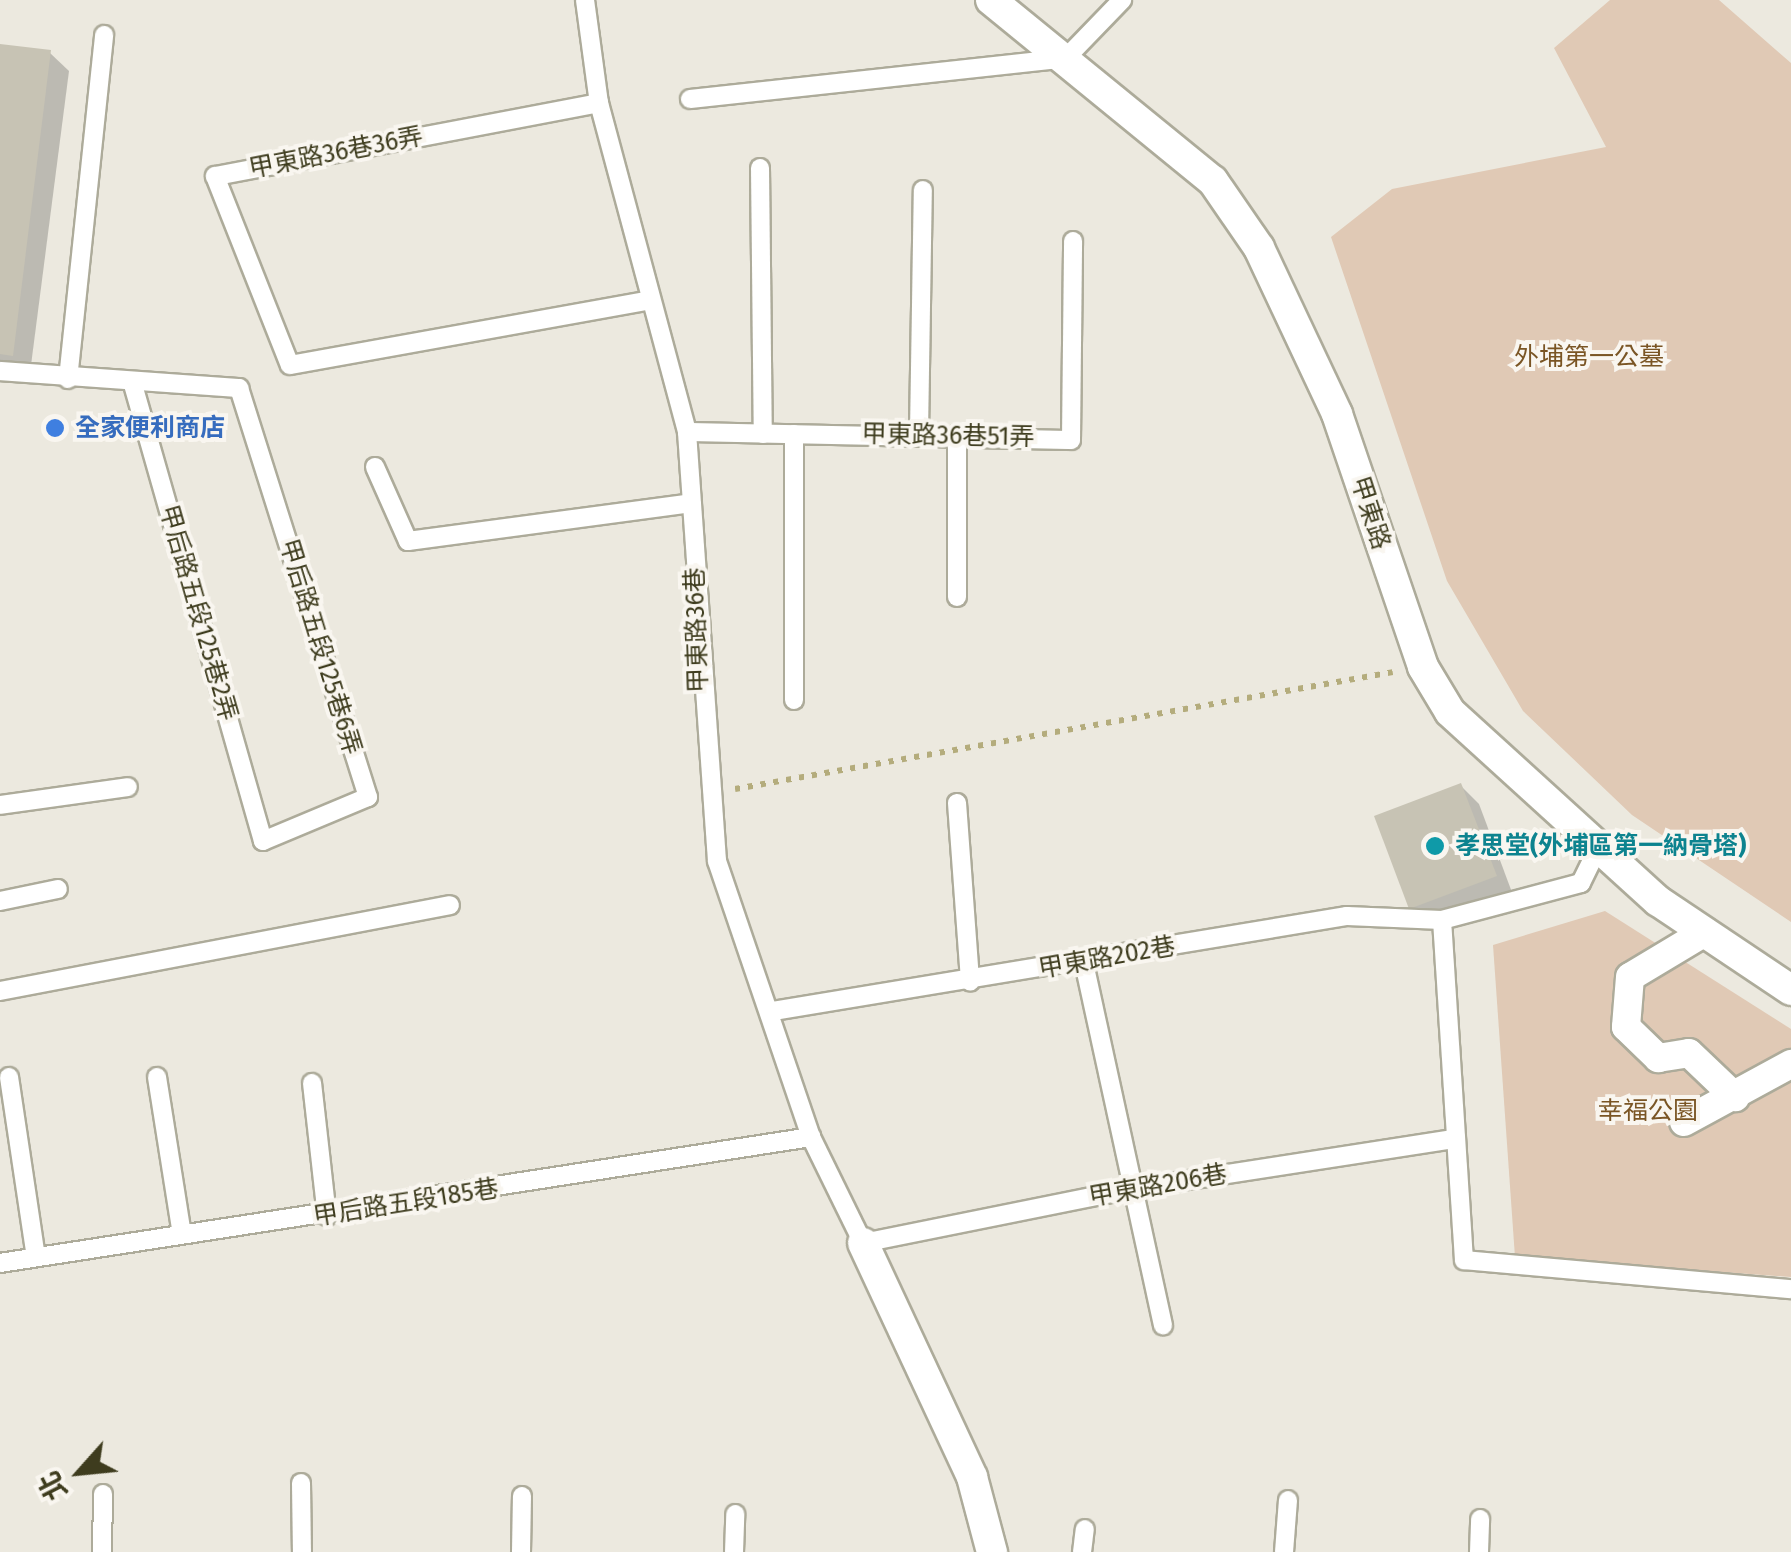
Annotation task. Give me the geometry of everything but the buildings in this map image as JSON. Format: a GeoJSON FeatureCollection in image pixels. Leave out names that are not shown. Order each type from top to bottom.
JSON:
{"type":"FeatureCollection","features":[{"type":"Feature","properties":{"kind":"street","name":"甲東路"},"geometry":{"type":"LineString","coordinates":[[990,0],[1214,181],[1259,248],[1337,414],[1423,667],[1450,712],[1598,848],[1706,932],[1791,990]]}},
{"type":"Feature","properties":{"kind":"street"},"geometry":{"type":"LineString","coordinates":[[1706,932],[1630,977],[1626,1028],[1658,1058],[1689,1052],[1735,1096]]}},
{"type":"Feature","properties":{"kind":"street"},"geometry":{"type":"LineString","coordinates":[[1684,1122],[1791,1064]]}},
{"type":"Feature","properties":{"kind":"street"},"geometry":{"type":"LineString","coordinates":[[864,1243],[972,1477],[992,1552]]}},
{"type":"Feature","properties":{"kind":"lane","name":"甲東路36巷"},"geometry":{"type":"LineString","coordinates":[[584,0],[599,103],[647,301],[687,432],[709,794],[717,860],[773,1010],[810,1137],[864,1243]]}},
{"type":"Feature","properties":{"kind":"lane"},"geometry":{"type":"LineString","coordinates":[[690,99],[1066,58],[1122,0]]}},
{"type":"Feature","properties":{"kind":"lane"},"geometry":{"type":"LineString","coordinates":[[68,379],[104,36]]}},
{"type":"Feature","properties":{"kind":"lane","name":"甲東路36巷36弄"},"geometry":{"type":"LineString","coordinates":[[599,103],[214,176],[290,365],[647,301]]}},
{"type":"Feature","properties":{"kind":"lane"},"geometry":{"type":"LineString","coordinates":[[760,168],[763,434]]}},
{"type":"Feature","properties":{"kind":"lane"},"geometry":{"type":"LineString","coordinates":[[920,433],[923,190]]}},
{"type":"Feature","properties":{"kind":"lane","name":"甲東路36巷51弄"},"geometry":{"type":"LineString","coordinates":[[687,432],[920,433],[1071,440],[1073,241]]}},
{"type":"Feature","properties":{"kind":"lane"},"geometry":{"type":"LineString","coordinates":[[0,371],[134,385]]}},
{"type":"Feature","properties":{"kind":"lane","name":"甲后路五段125巷6弄"},"geometry":{"type":"LineString","coordinates":[[134,385],[239,388],[368,797],[263,840]]}},
{"type":"Feature","properties":{"kind":"lane","name":"甲后路五段125巷2弄"},"geometry":{"type":"LineString","coordinates":[[134,385],[263,840]]}},
{"type":"Feature","properties":{"kind":"lane"},"geometry":{"type":"LineString","coordinates":[[794,434],[794,700]]}},
{"type":"Feature","properties":{"kind":"lane"},"geometry":{"type":"LineString","coordinates":[[957,597],[958,434]]}},
{"type":"Feature","properties":{"kind":"lane"},"geometry":{"type":"LineString","coordinates":[[375,467],[408,541],[691,503]]}},
{"type":"Feature","properties":{"kind":"lane"},"geometry":{"type":"LineString","coordinates":[[0,805],[128,786]]}},
{"type":"Feature","properties":{"kind":"lane"},"geometry":{"type":"LineString","coordinates":[[956,803],[970,982]]}},
{"type":"Feature","properties":{"kind":"lane","name":"甲東路202巷"},"geometry":{"type":"LineString","coordinates":[[773,1010],[970,982],[1347,916],[1442,920],[1581,882],[1598,848]]}},
{"type":"Feature","properties":{"kind":"lane"},"geometry":{"type":"LineString","coordinates":[[0,901],[58,888]]}},
{"type":"Feature","properties":{"kind":"lane"},"geometry":{"type":"LineString","coordinates":[[0,991],[450,906]]}},
{"type":"Feature","properties":{"kind":"lane"},"geometry":{"type":"LineString","coordinates":[[1442,920],[1464,1260],[1791,1290]]}},
{"type":"Feature","properties":{"kind":"lane"},"geometry":{"type":"LineString","coordinates":[[1084,963],[1136,1188],[1162,1325]]}},
{"type":"Feature","properties":{"kind":"lane"},"geometry":{"type":"LineString","coordinates":[[8,1076],[36,1257]]}},
{"type":"Feature","properties":{"kind":"lane"},"geometry":{"type":"LineString","coordinates":[[157,1076],[182,1234]]}},
{"type":"Feature","properties":{"kind":"lane"},"geometry":{"type":"LineString","coordinates":[[312,1082],[327,1216]]}},
{"type":"Feature","properties":{"kind":"lane","name":"甲后路五段185巷"},"geometry":{"type":"LineString","coordinates":[[0,1263],[327,1216],[810,1137]]}},
{"type":"Feature","properties":{"kind":"lane","name":"甲東路206巷"},"geometry":{"type":"LineString","coordinates":[[864,1243],[1136,1188],[1454,1139]]}},
{"type":"Feature","properties":{"kind":"lane"},"geometry":{"type":"LineString","coordinates":[[301,1483],[302,1552]]}},
{"type":"Feature","properties":{"kind":"lane"},"geometry":{"type":"LineString","coordinates":[[102,1552],[103,1494]]}},
{"type":"Feature","properties":{"kind":"lane"},"geometry":{"type":"LineString","coordinates":[[521,1552],[522,1496]]}},
{"type":"Feature","properties":{"kind":"lane"},"geometry":{"type":"LineString","coordinates":[[1284,1552],[1288,1500]]}},
{"type":"Feature","properties":{"kind":"lane"},"geometry":{"type":"LineString","coordinates":[[734,1552],[735,1514]]}},
{"type":"Feature","properties":{"kind":"lane"},"geometry":{"type":"LineString","coordinates":[[1479,1552],[1480,1519]]}},
{"type":"Feature","properties":{"kind":"lane"},"geometry":{"type":"LineString","coordinates":[[1082,1552],[1085,1528]]}},
{"type":"Feature","properties":{"kind":"path"},"geometry":{"type":"LineString","coordinates":[[709,794],[1423,667]]}},
{"type":"Feature","properties":{"kind":"green space","name":"外埔第一公墓"},"geometry":{"type":"Polygon","coordinates":[[[1610,0],[1719,0],[1791,63],[1791,922],[1632,815],[1523,711],[1447,581],[1331,237],[1392,189],[1606,147],[1554,48],[1610,0]]]}},
{"type":"Feature","properties":{"kind":"green space","name":"幸福公園"},"geometry":{"type":"Polygon","coordinates":[[[1605,911],[1791,1029],[1791,1277],[1515,1257],[1493,945],[1605,911]]]}},
{"type":"Feature","properties":{"kind":"place","name":"全家便利商店"},"geometry":{"type":"Point","coordinates":[55,428]}},
{"type":"Feature","properties":{"kind":"place","name":"孝思堂(外埔區第一納骨塔)"},"geometry":{"type":"Point","coordinates":[1435,846]}}]}
